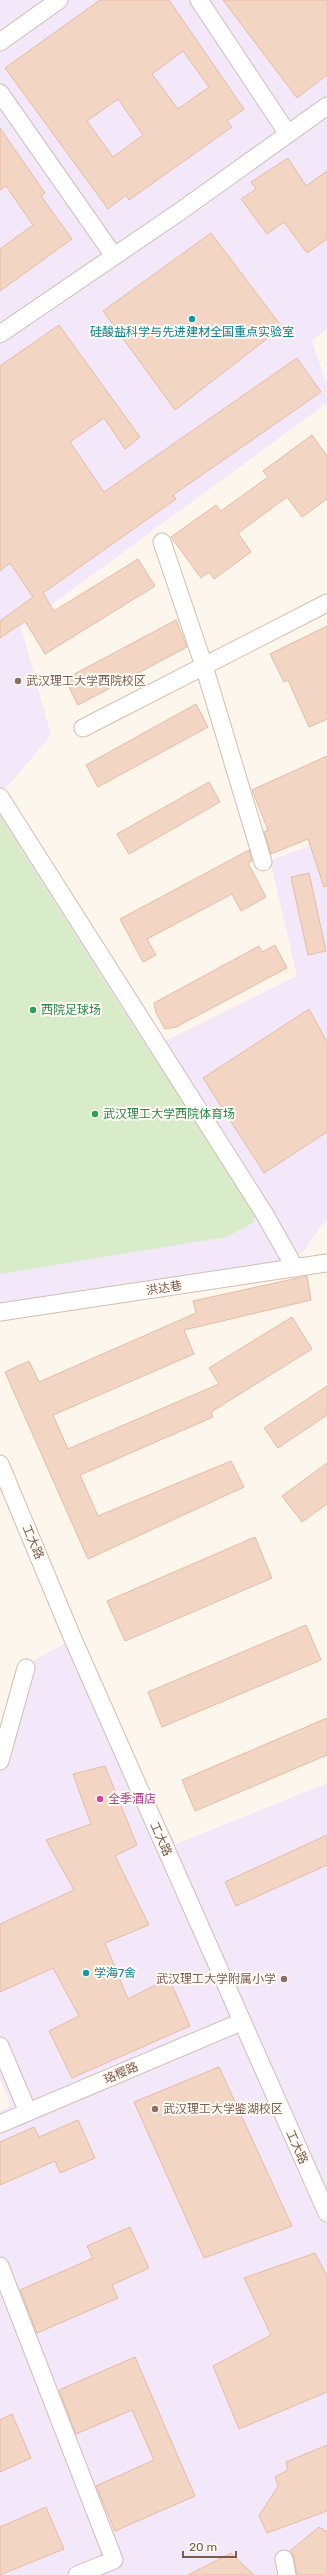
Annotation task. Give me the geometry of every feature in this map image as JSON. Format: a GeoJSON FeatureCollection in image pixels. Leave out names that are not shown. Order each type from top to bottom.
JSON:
{"type":"FeatureCollection","features":[{"type":"Feature","properties":{"kind":"street"},"geometry":{"type":"LineString","coordinates":[[0,42],[59,0]]}},
{"type":"Feature","properties":{"kind":"street"},"geometry":{"type":"LineString","coordinates":[[199,0],[288,134]]}},
{"type":"Feature","properties":{"kind":"street"},"geometry":{"type":"LineString","coordinates":[[0,93],[114,256]]}},
{"type":"Feature","properties":{"kind":"street"},"geometry":{"type":"LineString","coordinates":[[0,334],[114,256],[327,106]]}},
{"type":"Feature","properties":{"kind":"street"},"geometry":{"type":"LineString","coordinates":[[162,542],[204,666],[264,862]]}},
{"type":"Feature","properties":{"kind":"street"},"geometry":{"type":"LineString","coordinates":[[83,728],[327,603]]}},
{"type":"Feature","properties":{"kind":"street"},"geometry":{"type":"LineString","coordinates":[[0,797],[264,1213],[295,1268]]}},
{"type":"Feature","properties":{"kind":"street","name":"洪达巷"},"geometry":{"type":"LineString","coordinates":[[0,1312],[327,1263]]}},
{"type":"Feature","properties":{"kind":"street","name":"工大路"},"geometry":{"type":"LineString","coordinates":[[0,1464],[73,1639],[327,2213]]}},
{"type":"Feature","properties":{"kind":"street"},"geometry":{"type":"LineString","coordinates":[[0,1761],[26,1668]]}},
{"type":"Feature","properties":{"kind":"street","name":"珞樱路"},"geometry":{"type":"LineString","coordinates":[[0,2124],[242,2022]]}},
{"type":"Feature","properties":{"kind":"street"},"geometry":{"type":"LineString","coordinates":[[0,2046],[28,2112]]}},
{"type":"Feature","properties":{"kind":"street"},"geometry":{"type":"LineString","coordinates":[[0,2266],[114,2560],[77,2575]]}},
{"type":"Feature","properties":{"kind":"shaded area","name":"武汉理工大学西院校区"},"geometry":{"type":"Polygon","coordinates":[[[0,0],[327,0],[327,329],[312,341],[327,385],[327,403],[21,627],[51,735],[3,792],[161,1043],[297,976],[270,860],[327,840],[327,1221],[321,1226],[306,1248],[281,1270],[0,1312],[0,0]]]}},
{"type":"Feature","properties":{"kind":"shaded area","name":"武汉理工大学鉴湖校区"},"geometry":{"type":"Polygon","coordinates":[[[73,1639],[176,1844],[327,1783],[327,2575],[0,2575],[0,2111],[11,2106],[0,2079],[0,1739],[20,1668],[73,1639]]]}},
{"type":"Feature","properties":{"kind":"green space","name":"武汉理工大学西院体育场"},"geometry":{"type":"Polygon","coordinates":[[[0,816],[126,1015],[256,1212],[253,1223],[226,1237],[0,1274],[0,816]]]}},
{"type":"Feature","properties":{"kind":"building"},"geometry":{"type":"Polygon","coordinates":[[[100,0],[169,0],[244,109],[227,121],[232,127],[129,200],[126,195],[108,209],[5,68],[100,0]],[[183,51],[152,74],[178,109],[209,87],[183,51]],[[118,99],[87,121],[113,157],[143,135],[118,99]]]}},
{"type":"Feature","properties":{"kind":"building"},"geometry":{"type":"Polygon","coordinates":[[[223,0],[327,0],[327,75],[297,98],[223,0]]]}},
{"type":"Feature","properties":{"kind":"building"},"geometry":{"type":"Polygon","coordinates":[[[0,128],[45,193],[41,196],[72,239],[0,291],[0,249],[33,225],[6,186],[0,190],[0,128]]]}},
{"type":"Feature","properties":{"kind":"building"},"geometry":{"type":"Polygon","coordinates":[[[288,158],[306,186],[327,171],[327,239],[307,253],[284,222],[267,234],[241,199],[256,189],[251,182],[288,158]]]}},
{"type":"Feature","properties":{"kind":"building","name":"硅酸盐科学与先进建材全国重点实验室"},"geometry":{"type":"Polygon","coordinates":[[[211,233],[282,327],[175,410],[103,311],[211,233]]]}},
{"type":"Feature","properties":{"kind":"building"},"geometry":{"type":"Polygon","coordinates":[[[59,325],[140,437],[125,449],[104,418],[70,442],[104,492],[297,358],[321,392],[173,495],[176,499],[43,593],[54,611],[138,559],[155,586],[45,654],[25,621],[0,638],[0,621],[33,597],[10,563],[0,571],[0,366],[59,325]]]}},
{"type":"Feature","properties":{"kind":"building"},"geometry":{"type":"Polygon","coordinates":[[[312,435],[327,456],[327,499],[302,517],[287,497],[238,533],[251,552],[214,579],[209,572],[201,578],[171,537],[216,505],[221,511],[268,477],[263,471],[312,435]]]}},
{"type":"Feature","properties":{"kind":"building"},"geometry":{"type":"Polygon","coordinates":[[[176,620],[187,647],[78,705],[65,679],[176,620]]]}},
{"type":"Feature","properties":{"kind":"building"},"geometry":{"type":"Polygon","coordinates":[[[327,626],[327,719],[309,727],[288,680],[284,682],[270,654],[327,626]]]}},
{"type":"Feature","properties":{"kind":"building"},"geometry":{"type":"Polygon","coordinates":[[[196,704],[208,727],[98,787],[86,765],[196,704]]]}},
{"type":"Feature","properties":{"kind":"building"},"geometry":{"type":"Polygon","coordinates":[[[327,756],[327,886],[324,887],[308,839],[271,854],[264,832],[268,830],[252,790],[327,756]]]}},
{"type":"Feature","properties":{"kind":"building"},"geometry":{"type":"Polygon","coordinates":[[[209,782],[220,802],[129,854],[117,834],[209,782]]]}},
{"type":"Feature","properties":{"kind":"building"},"geometry":{"type":"Polygon","coordinates":[[[249,850],[252,861],[248,863],[266,897],[241,911],[232,894],[147,939],[156,955],[143,962],[120,919],[249,850]]]}},
{"type":"Feature","properties":{"kind":"building"},"geometry":{"type":"Polygon","coordinates":[[[309,873],[326,951],[308,955],[291,877],[309,873]]]}},
{"type":"Feature","properties":{"kind":"building"},"geometry":{"type":"Polygon","coordinates":[[[275,945],[287,968],[176,1027],[165,1029],[156,1013],[154,1003],[259,946],[262,952],[275,945]]]}},
{"type":"Feature","properties":{"kind":"building"},"geometry":{"type":"Polygon","coordinates":[[[309,1009],[327,1042],[327,1132],[264,1173],[203,1078],[309,1009]]]}},
{"type":"Feature","properties":{"kind":"building"},"geometry":{"type":"Polygon","coordinates":[[[307,1276],[311,1300],[184,1330],[194,1354],[53,1415],[68,1449],[219,1384],[209,1368],[292,1317],[312,1349],[211,1412],[213,1417],[80,1475],[98,1516],[231,1461],[244,1487],[88,1559],[5,1372],[29,1361],[39,1382],[196,1313],[193,1301],[307,1276]]]}},
{"type":"Feature","properties":{"kind":"building"},"geometry":{"type":"Polygon","coordinates":[[[327,1386],[327,1415],[278,1448],[264,1428],[327,1386]]]}},
{"type":"Feature","properties":{"kind":"building"},"geometry":{"type":"Polygon","coordinates":[[[327,1463],[327,1504],[302,1522],[282,1496],[327,1463]]]}},
{"type":"Feature","properties":{"kind":"building"},"geometry":{"type":"Polygon","coordinates":[[[255,1537],[272,1578],[125,1641],[107,1601],[255,1537]]]}},
{"type":"Feature","properties":{"kind":"building"},"geometry":{"type":"Polygon","coordinates":[[[306,1625],[321,1660],[162,1727],[148,1692],[306,1625]]]}},
{"type":"Feature","properties":{"kind":"building"},"geometry":{"type":"Polygon","coordinates":[[[327,1718],[327,1755],[195,1811],[182,1780],[327,1718]]]}},
{"type":"Feature","properties":{"kind":"building","name":"学海7舍"},"geometry":{"type":"Polygon","coordinates":[[[105,1766],[137,1845],[115,1856],[149,1925],[105,1943],[128,1999],[169,1978],[190,2026],[72,2078],[49,2031],[79,2016],[53,1968],[0,1992],[0,1924],[74,1890],[46,1840],[91,1824],[73,1774],[105,1766]]]}},
{"type":"Feature","properties":{"kind":"building"},"geometry":{"type":"Polygon","coordinates":[[[327,1835],[327,1865],[236,1906],[225,1882],[327,1835]]]}},
{"type":"Feature","properties":{"kind":"building"},"geometry":{"type":"Polygon","coordinates":[[[219,2067],[292,2226],[204,2258],[134,2102],[219,2067]]]}},
{"type":"Feature","properties":{"kind":"building"},"geometry":{"type":"Polygon","coordinates":[[[78,2120],[95,2158],[60,2173],[55,2161],[0,2185],[0,2142],[34,2127],[39,2137],[78,2120]]]}},
{"type":"Feature","properties":{"kind":"building"},"geometry":{"type":"Polygon","coordinates":[[[130,2227],[149,2268],[112,2285],[118,2298],[37,2333],[20,2290],[93,2258],[87,2246],[130,2227]]]}},
{"type":"Feature","properties":{"kind":"building"},"geometry":{"type":"Polygon","coordinates":[[[315,2253],[327,2276],[327,2392],[239,2429],[213,2366],[271,2335],[244,2278],[315,2253]]]}},
{"type":"Feature","properties":{"kind":"building"},"geometry":{"type":"Polygon","coordinates":[[[135,2357],[195,2496],[115,2531],[96,2486],[154,2460],[132,2410],[76,2434],[59,2390],[135,2357]]]}},
{"type":"Feature","properties":{"kind":"building"},"geometry":{"type":"Polygon","coordinates":[[[12,2414],[31,2458],[0,2472],[0,2420],[12,2414]]]}},
{"type":"Feature","properties":{"kind":"building"},"geometry":{"type":"Polygon","coordinates":[[[327,2445],[327,2511],[267,2533],[259,2516],[278,2486],[275,2477],[288,2470],[286,2462],[327,2445]]]}},
{"type":"Feature","properties":{"kind":"building"},"geometry":{"type":"Polygon","coordinates":[[[46,2507],[64,2549],[0,2575],[0,2527],[46,2507]]]}},
{"type":"Feature","properties":{"kind":"building"},"geometry":{"type":"Polygon","coordinates":[[[319,2527],[327,2532],[327,2575],[297,2575],[294,2557],[290,2551],[319,2527]]]}},
{"type":"Feature","properties":{"kind":"building"},"geometry":{"type":"Polygon","coordinates":[[[231,2553],[254,2575],[188,2575],[231,2553]]]}},
{"type":"Feature","properties":{"kind":"place","name":"硅酸盐科学与先进建材全国重点实验室"},"geometry":{"type":"Point","coordinates":[192,319]}},
{"type":"Feature","properties":{"kind":"place","name":"武汉理工大学西院校区"},"geometry":{"type":"Point","coordinates":[18,681]}},
{"type":"Feature","properties":{"kind":"place","name":"西院足球场"},"geometry":{"type":"Point","coordinates":[33,1010]}},
{"type":"Feature","properties":{"kind":"place","name":"武汉理工大学西院体育场"},"geometry":{"type":"Point","coordinates":[95,1114]}},
{"type":"Feature","properties":{"kind":"place","name":"全季酒店"},"geometry":{"type":"Point","coordinates":[100,1799]}},
{"type":"Feature","properties":{"kind":"place","name":"学海7舍"},"geometry":{"type":"Point","coordinates":[86,1973]}},
{"type":"Feature","properties":{"kind":"place","name":"武汉理工大学附属小学"},"geometry":{"type":"Point","coordinates":[284,1979]}},
{"type":"Feature","properties":{"kind":"place","name":"武汉理工大学鉴湖校区"},"geometry":{"type":"Point","coordinates":[155,2109]}}]}
